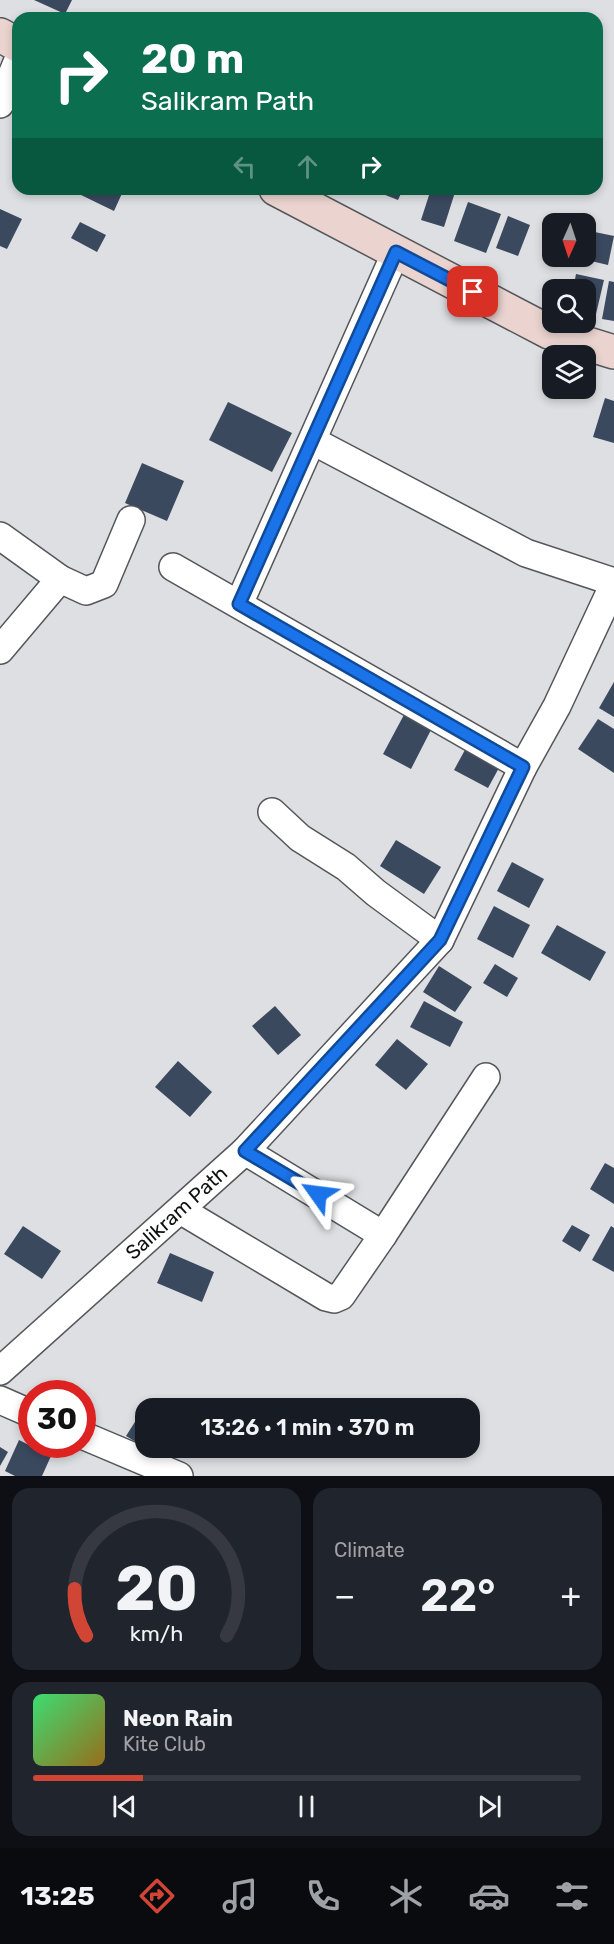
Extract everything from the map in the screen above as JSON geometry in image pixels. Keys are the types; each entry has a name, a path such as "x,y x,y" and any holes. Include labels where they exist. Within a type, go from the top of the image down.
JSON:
{"street":[{"path":"0,104 12,75"},
{"path":"287,195 549,332 614,352"},
{"path":"239,604 396,252"},
{"path":"313,441 526,553 614,583"},
{"path":"0,536 60,579 86,591 104,584 131,520"},
{"path":"173,567 523,767"},
{"path":"0,650 60,579"},
{"name":"Salikram Path","path":"0,1371 182,1211 245,1151 440,940 523,767 557,706 614,583"},
{"path":"272,812 300,838 346,867 376,893 440,940"},
{"path":"182,1211 326,1297 334,1299 341,1296 486,1077"},
{"path":"245,1151 383,1235"},
{"path":"0,1400 18,1408"},
{"path":"96,1441 179,1476"}],"building":[{"path":"34,0 72,0 66,12 61,12"},
{"path":"81,195 121,195 114,211"},
{"path":"385,195 400,195 398,200"},
{"path":"429,195 454,195 444,227 421,220"},
{"path":"468,202 501,214 486,253 454,241"},
{"path":"0,209 22,219 7,249 0,246"},
{"path":"508,216 530,225 518,256 496,248"},
{"path":"80,222 106,235 97,252 71,238"},
{"path":"596,232 614,236 608,265 596,262"},
{"path":"576,274 604,280 596,314 596,279 575,279"},
{"path":"609,281 614,282 614,321 602,319"},
{"path":"605,398 614,401 614,443 593,437"},
{"path":"228,402 292,433 272,472 209,440"},
{"path":"142,463 184,481 167,521 125,503"},
{"path":"614,682 614,717 599,708"},
{"path":"406,711 433,726 411,769 383,754"},
{"path":"598,719 614,729 614,773 578,749"},
{"path":"466,748 500,766 488,788 454,770"},
{"path":"396,840 441,867 424,894 380,866"},
{"path":"512,862 544,879 529,908 497,891"},
{"path":"494,906 530,925 513,958 477,939"},
{"path":"557,925 606,952 590,981 541,953"},
{"path":"495,964 518,978 507,997 483,983"},
{"path":"439,966 472,987 455,1012 423,992"},
{"path":"424,1001 463,1022 450,1047 410,1027"},
{"path":"275,1006 301,1035 278,1055 252,1026"},
{"path":"397,1039 428,1064 406,1090 375,1065"},
{"path":"178,1061 212,1092 190,1117 155,1087"},
{"path":"605,1163 614,1168 614,1204 590,1189"},
{"path":"572,1225 590,1235 580,1252 562,1241"},
{"path":"23,1226 61,1251 42,1279 4,1254"},
{"path":"611,1226 614,1228 614,1272 592,1260"},
{"path":"170,1253 214,1272 202,1302 157,1283"},
{"path":"135,1422 135,1441 126,1436"},
{"path":"18,1442 18,1458 50,1458 42,1476 15,1476 5,1471"},
{"path":"0,1447 8,1452 0,1466"}],"route":[{"path":"318,1194 245,1151 440,940 523,767 239,604 396,252 473,292"}]}
